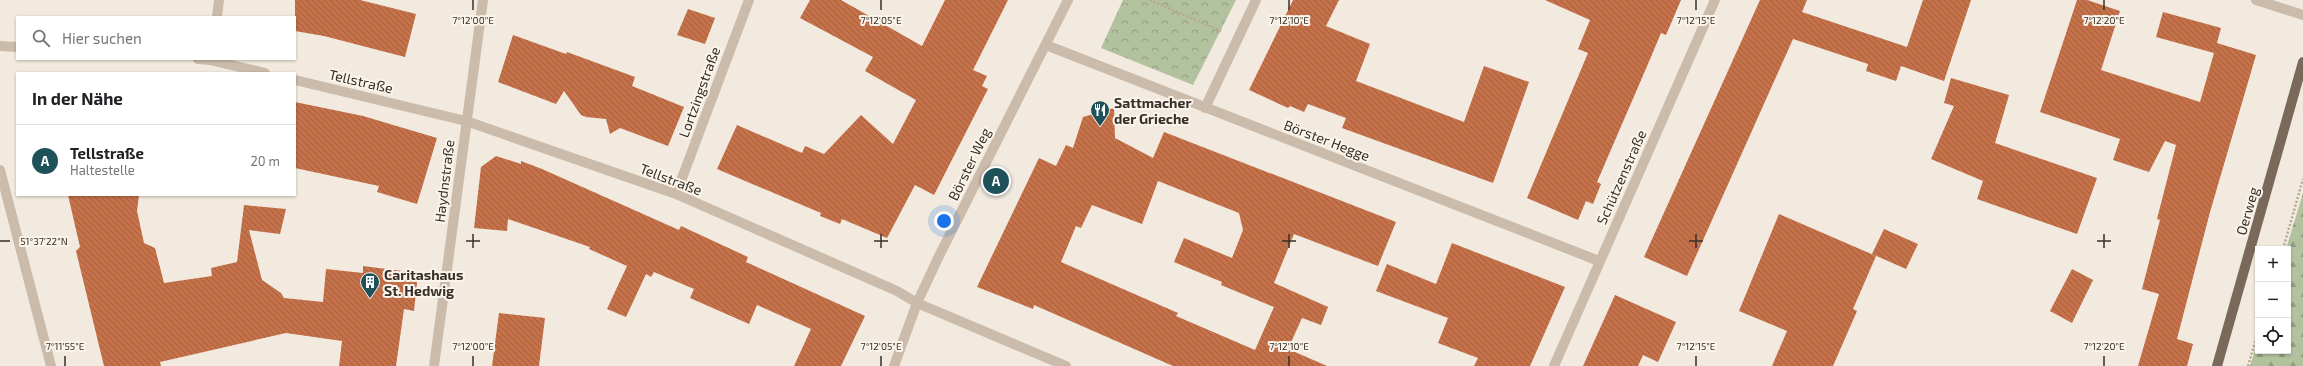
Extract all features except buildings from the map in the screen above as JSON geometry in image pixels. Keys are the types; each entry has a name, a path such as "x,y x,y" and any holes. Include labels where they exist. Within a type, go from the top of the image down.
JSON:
{"main road":[{"name":"Oerweg","path":"2217,366 2303,62"}],"street":[{"path":"217,16 219,0"},
{"name":"Haydnstraße","path":"434,366 483,0"},
{"name":"Lortzingstraße","path":"676,194 749,0"},
{"name":"Börster Weg","path":"894,366 917,303 1001,130 1068,0"},
{"path":"1205,108 1256,0"},
{"name":"Schützenstraße","path":"1554,366 1715,0"},
{"path":"2256,0 2303,15"},
{"name":"Börster Hegge","path":"1046,45 1599,261"},
{"path":"0,46 16,47"},
{"path":"214,60 261,72"},
{"name":"Tellstraße","path":"296,80 466,121 676,194 897,291 917,303 1066,366"},
{"path":"0,170 51,366"}],"path":[{"path":"1150,0 1238,39"},
{"path":"2284,246 2303,179"},
{"path":"2248,366 2255,342"}],"green space":[{"path":"1123,0 1236,0 1193,85 1101,48"},
{"path":"2303,193 2303,366 2250,366 2255,350 2255,354 2291,354 2291,246 2287,246"}],"place":[{"name":"Sattmacher der Grieche","path":"1100,127"},
{"name":"Tellstraße","path":"996,181"},
{"name":"Caritashaus St. Hedwig","path":"370,299"}]}
